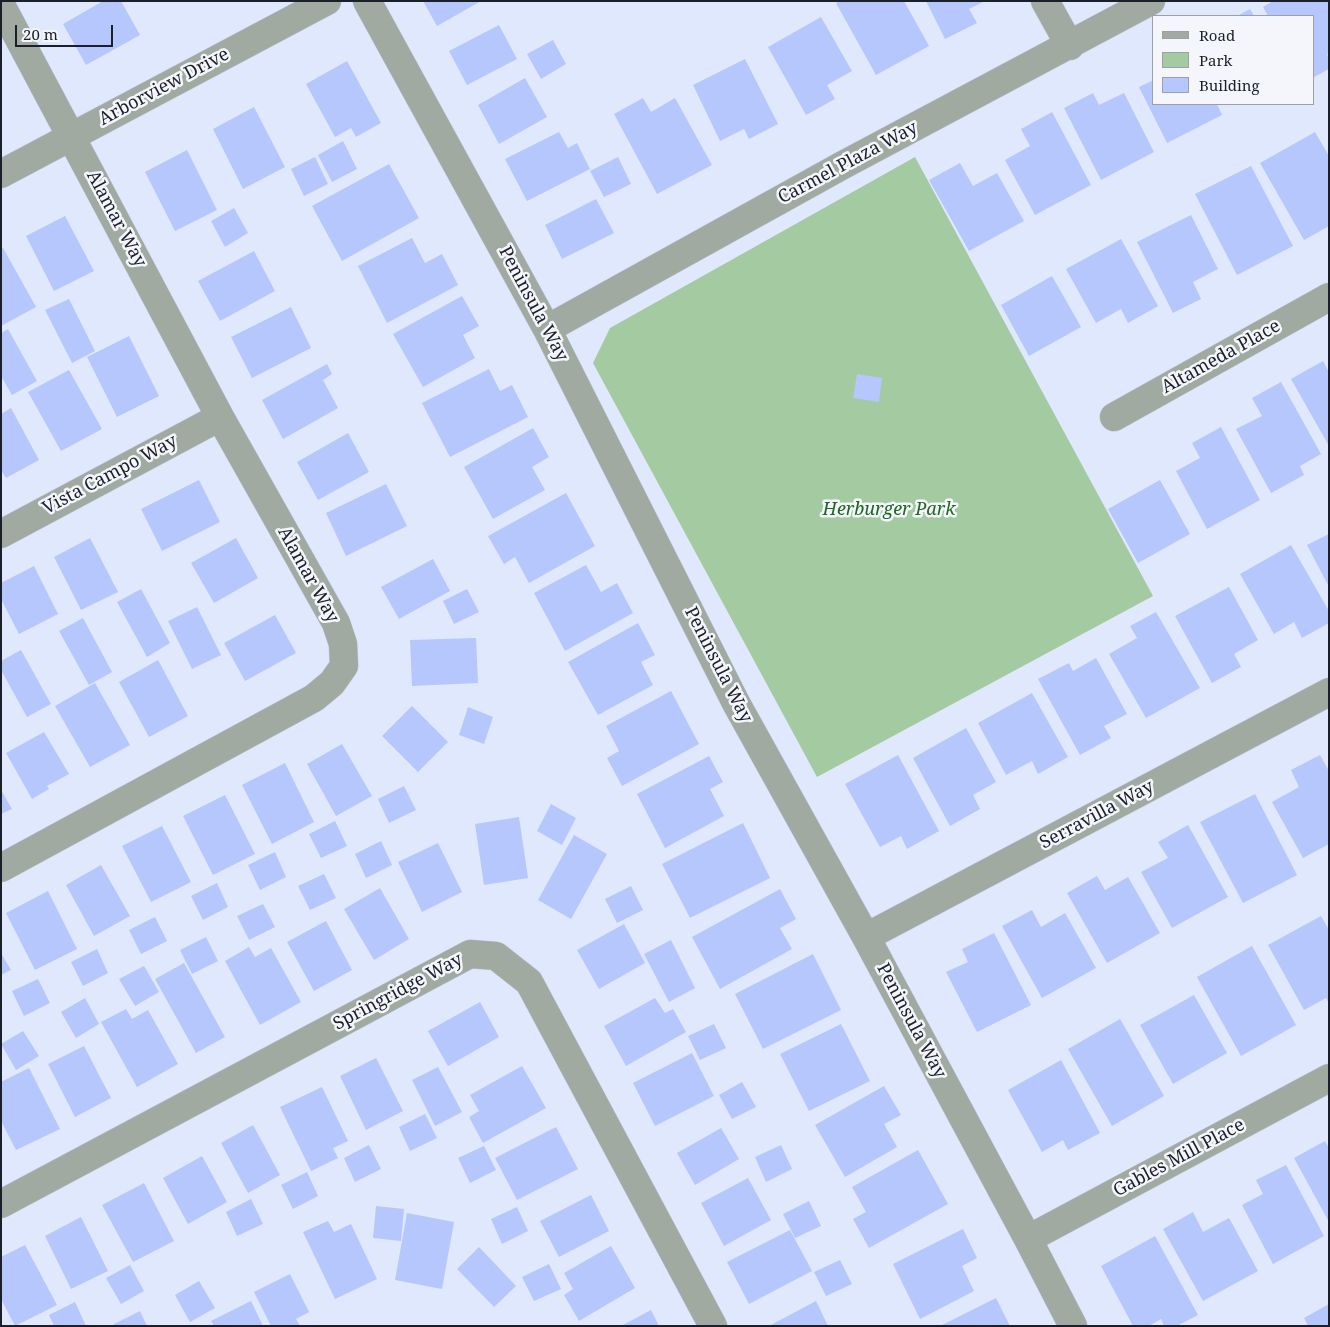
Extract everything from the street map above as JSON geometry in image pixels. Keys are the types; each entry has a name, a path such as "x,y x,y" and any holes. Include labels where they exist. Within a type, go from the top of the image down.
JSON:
{"street":[{"name":"Arborview Drive","path":"1,174 327,1"},
{"name":"Peninsula Way","path":"367,1 547,329 736,702 866,937 1073,1326"},
{"path":"1045,1 1070,46"},
{"name":"Carmel Plaza Way","path":"547,329 842,165 1152,1"},
{"name":"Alamar Way","path":"1,5 220,417 336,623 343,644 344,666 332,683 314,698 1,868"},
{"name":"Altameda Place","path":"1114,417 1329,297"},
{"name":"Vista Campo Way","path":"1,534 220,417"},
{"name":"Serravilla Way","path":"866,937 1329,692"},
{"name":"Springridge Way","path":"1,1204 470,954 496,956 529,982 712,1326"},
{"name":"Gables Mill Place","path":"1028,1239 1329,1078"}],"green space":[{"name":"Herburger Park","path":"915,157 1153,596 817,777 593,363 610,328"}],"building":[{"path":"103,1 121,1 140,35 86,65 63,24"},
{"path":"423,1 481,1 437,26"},
{"path":"840,1 904,1 929,46 876,75 836,3"},
{"path":"926,1 985,1 969,9 977,23 945,39"},
{"path":"1273,1 1329,1 1329,53 1327,54 1329,69 1315,76 1315,15 1267,15 1263,7"},
{"path":"1250,9 1253,15 1239,15"},
{"path":"821,17 852,71 827,85 835,99 806,115 768,47"},
{"path":"499,25 517,59 467,85 449,51"},
{"path":"553,40 566,64 541,79 527,54"},
{"path":"745,59 778,124 749,139 744,129 720,141 693,85"},
{"path":"347,61 381,123 356,137 351,128 335,137 306,84"},
{"path":"525,78 547,117 499,144 478,105"},
{"path":"1152,81 1152,105 1217,105 1222,115 1167,143 1139,87"},
{"path":"1093,93 1099,105 1124,93 1154,152 1101,180 1064,108"},
{"path":"643,98 651,112 675,98 712,165 657,194 614,114"},
{"path":"254,107 285,167 243,189 213,129"},
{"path":"1052,112 1091,185 1035,215 1005,160 1030,146 1021,129"},
{"path":"559,132 568,148 577,143 590,169 527,201 505,159"},
{"path":"1315,132 1329,156 1329,226 1304,240 1260,163"},
{"path":"343,141 357,169 332,182 318,155"},
{"path":"187,150 217,210 175,231 145,172"},
{"path":"315,157 328,184 304,196 291,169"},
{"path":"618,157 631,184 604,197 590,171"},
{"path":"960,163 973,186 997,173 1024,221 969,251 929,180"},
{"path":"389,164 419,218 342,261 312,206"},
{"path":"1251,166 1293,246 1237,275 1195,194"},
{"path":"596,199 614,233 562,259 545,225"},
{"path":"234,208 248,233 225,247 211,221"},
{"path":"1191,215 1218,269 1193,282 1201,299 1173,313 1137,242"},
{"path":"65,216 94,271 54,291 26,236"},
{"path":"412,238 425,263 442,254 458,285 387,323 358,266"},
{"path":"1121,239 1158,306 1128,323 1121,309 1096,323 1066,269"},
{"path":"3,248 36,307 1,326 1,249"},
{"path":"254,251 275,291 220,321 198,281"},
{"path":"1052,276 1081,327 1029,356 1001,305"},
{"path":"462,296 479,326 463,335 475,358 423,387 393,334"},
{"path":"69,299 95,351 72,363 45,310"},
{"path":"291,307 311,348 252,378 231,337"},
{"path":"8,329 37,381 12,395 1,376 1,333"},
{"path":"129,336 159,396 117,417 87,357"},
{"path":"1323,361 1329,372 1329,446 1291,379"},
{"path":"327,364 332,374 323,380 338,408 283,439 262,400"},
{"path":"489,369 500,391 512,385 528,417 450,457 422,403"},
{"path":"69,370 102,429 61,451 28,392"},
{"path":"857,374 882,378 879,402 853,398"},
{"path":"1281,382 1321,454 1300,466 1304,475 1271,493 1236,429 1262,416 1252,398"},
{"path":"11,408 39,460 6,478 1,470 1,414"},
{"path":"1221,427 1260,500 1207,529 1176,471 1200,458 1192,443"},
{"path":"533,428 549,457 532,467 545,490 493,519 464,467"},
{"path":"348,433 369,472 318,500 297,462"},
{"path":"199,480 220,522 162,551 141,509"},
{"path":"1160,480 1190,534 1138,563 1108,509"},
{"path":"386,484 407,526 346,556 326,513"},
{"path":"566,493 595,546 529,583 515,557 504,564 488,536"},
{"path":"1329,534 1329,587 1307,545"},
{"path":"90,538 118,592 81,610 54,557"},
{"path":"236,538 258,578 214,603 191,563"},
{"path":"1291,545 1329,611 1329,623 1302,638 1294,622 1274,634 1240,574"},
{"path":"433,559 450,591 399,619 381,587"},
{"path":"586,565 601,592 617,583 633,613 565,651 534,593"},
{"path":"34,566 58,614 19,634 1,599 1,583"},
{"path":"1229,587 1258,640 1234,654 1241,667 1212,683 1175,616"},
{"path":"141,589 170,643 147,657 117,602"},
{"path":"467,589 479,612 454,624 443,601"},
{"path":"197,607 221,655 192,669 168,621"},
{"path":"1156,612 1200,688 1146,718 1109,654 1137,638 1130,626"},
{"path":"275,615 296,653 245,681 224,643"},
{"path":"83,618 112,672 89,685 59,631"},
{"path":"638,623 655,655 641,662 653,685 598,715 568,662"},
{"path":"476,638 478,683 412,686 410,640"},
{"path":"21,650 51,704 27,717 1,670 1,661"},
{"path":"1096,658 1127,714 1104,726 1111,738 1080,755 1038,679 1069,663 1073,671"},
{"path":"158,660 188,716 149,737 119,682"},
{"path":"95,683 130,745 90,767 55,706"},
{"path":"671,691 699,744 622,786 607,758 619,751 606,726"},
{"path":"1032,693 1068,757 1038,774 1032,761 1006,775 978,723"},
{"path":"412,706 448,742 418,772 382,736"},
{"path":"468,707 493,717 484,744 459,735"},
{"path":"966,728 996,782 973,795 980,809 950,826 913,758"},
{"path":"44,732 69,774 47,786 49,789 32,799 6,753"},
{"path":"342,744 372,796 336,816 307,764"},
{"path":"898,755 939,831 907,849 901,836 880,847 845,784"},
{"path":"1320,755 1329,771 1329,844 1303,858 1272,802 1299,787 1291,770"},
{"path":"709,756 723,782 710,789 724,816 665,848 637,794"},
{"path":"285,763 314,822 272,844 242,785"},
{"path":"404,786 416,810 389,823 378,799"},
{"path":"1,790 12,809 1,814"},
{"path":"1255,794 1297,875 1243,903 1200,822"},
{"path":"225,795 255,854 213,875 183,816"},
{"path":"551,804 576,818 562,845 537,831"},
{"path":"519,817 528,878 484,885 475,824"},
{"path":"335,821 347,846 321,858 309,834"},
{"path":"743,823 770,878 690,918 662,864"},
{"path":"1188,825 1228,897 1172,928 1141,872 1168,858 1158,842"},
{"path":"162,826 191,882 151,902 122,846"},
{"path":"574,835 607,854 571,919 538,900"},
{"path":"381,841 392,865 366,878 355,854"},
{"path":"438,843 462,892 422,912 398,862"},
{"path":"275,852 286,877 260,890 248,865"},
{"path":"101,865 130,916 94,936 66,885"},
{"path":"324,874 336,898 310,910 298,886"},
{"path":"1097,876 1105,890 1128,877 1160,933 1107,963 1067,893"},
{"path":"217,883 228,907 203,920 191,896"},
{"path":"631,886 643,910 617,923 605,899"},
{"path":"380,888 409,939 374,960 344,909"},
{"path":"780,889 796,919 780,928 792,949 720,989 692,937"},
{"path":"48,891 77,949 35,970 6,913"},
{"path":"263,904 275,927 249,940 237,916"},
{"path":"1032,910 1041,927 1065,913 1096,968 1042,998 1002,926"},
{"path":"1321,916 1329,930 1329,1003 1326,998 1304,1010 1268,945"},
{"path":"155,917 167,941 141,954 129,930"},
{"path":"326,921 352,970 314,991 287,942"},
{"path":"624,924 645,963 599,989 577,950"},
{"path":"994,933 1031,1005 977,1032 946,972 968,962 962,949"},
{"path":"206,937 218,961 192,974 180,950"},
{"path":"671,940 695,988 669,1002 644,954"},
{"path":"1252,946 1296,1025 1241,1056 1197,977"},
{"path":"249,947 255,957 271,948 301,1002 260,1025 225,961"},
{"path":"97,949 108,973 83,986 71,962"},
{"path":"1,953 11,970 1,975"},
{"path":"813,954 841,1010 763,1049 735,994"},
{"path":"184,963 225,1037 196,1053 155,979"},
{"path":"144,966 159,992 135,1006 119,979"},
{"path":"38,979 50,1003 24,1016 12,991"},
{"path":"1194,995 1227,1053 1173,1084 1140,1025"},
{"path":"85,998 99,1024 76,1038 61,1012"},
{"path":"655,998 665,1013 673,1009 686,1032 626,1066 604,1026"},
{"path":"480,1002 499,1037 448,1066 428,1031"},
{"path":"126,1009 132,1019 148,1010 178,1064 137,1087 101,1022"},
{"path":"1120,1019 1164,1096 1112,1126 1068,1049"},
{"path":"714,1024 726,1048 700,1060 688,1036"},
{"path":"841,1024 870,1081 809,1111 780,1054"},
{"path":"23,1031 39,1056 16,1070 1,1044"},
{"path":"84,1046 111,1098 75,1117 48,1064"},
{"path":"692,1053 714,1096 655,1126 633,1083"},
{"path":"376,1058 403,1111 366,1130 340,1076"},
{"path":"1061,1060 1100,1133 1068,1150 1063,1140 1042,1152 1008,1090"},
{"path":"522,1066 546,1108 483,1143 469,1117 479,1111 470,1095"},
{"path":"438,1067 462,1112 435,1126 412,1080"},
{"path":"29,1068 60,1129 16,1150 1,1121 1,1082"},
{"path":"742,1082 756,1107 732,1119 719,1095"},
{"path":"884,1086 901,1115 884,1124 897,1147 845,1177 815,1125"},
{"path":"322,1087 348,1141 333,1148 338,1158 311,1171 280,1107"},
{"path":"425,1114 437,1138 410,1151 399,1127"},
{"path":"253,1125 280,1175 248,1193 221,1143"},
{"path":"556,1127 578,1169 517,1200 495,1158"},
{"path":"721,1128 739,1159 695,1185 677,1153"},
{"path":"1325,1141 1329,1148 1329,1222 1294,1158"},
{"path":"369,1145 381,1169 355,1182 344,1158"},
{"path":"781,1145 792,1169 766,1182 755,1157"},
{"path":"484,1146 496,1170 470,1183 458,1158"},
{"path":"918,1150 948,1204 869,1248 853,1219 866,1212 852,1187"},
{"path":"202,1156 227,1202 188,1224 163,1178"},
{"path":"1286,1165 1324,1236 1273,1264 1242,1205 1263,1194 1256,1180"},
{"path":"307,1172 318,1196 293,1209 281,1185"},
{"path":"748,1178 771,1220 724,1246 701,1203"},
{"path":"144,1183 174,1241 133,1262 102,1205"},
{"path":"591,1195 609,1231 559,1257 540,1221"},
{"path":"251,1199 263,1224 237,1236 226,1212"},
{"path":"809,1201 821,1226 795,1238 783,1214"},
{"path":"376,1206 404,1209 401,1241 373,1238"},
{"path":"517,1207 528,1231 502,1244 491,1219"},
{"path":"1193,1212 1203,1232 1229,1218 1258,1271 1203,1301 1163,1229"},
{"path":"407,1213 454,1222 442,1289 395,1280"},
{"path":"81,1217 108,1271 71,1289 45,1236"},
{"path":"328,1221 334,1232 351,1224 377,1279 335,1299 303,1232"},
{"path":"963,1229 977,1258 962,1266 974,1291 920,1319 893,1264"},
{"path":"790,1230 812,1271 749,1304 727,1262"},
{"path":"1155,1236 1198,1315 1177,1326 1164,1326 1161,1319 1149,1326 1133,1326 1101,1266"},
{"path":"25,1245 57,1305 15,1326 1,1299 1,1257"},
{"path":"611,1246 635,1288 579,1321 564,1295 573,1289 564,1273"},
{"path":"479,1247 516,1286 494,1307 457,1269"},
{"path":"840,1260 852,1284 826,1296 814,1272"},
{"path":"549,1264 561,1289 534,1301 522,1277"},
{"path":"130,1265 144,1291 121,1304 106,1278"},
{"path":"290,1274 309,1312 296,1319 300,1326 271,1326 254,1292"},
{"path":"199,1281 215,1308 190,1322 175,1295"},
{"path":"996,1298 1010,1326 940,1326"},
{"path":"251,1301 263,1326 214,1326 211,1321"},
{"path":"816,1301 828,1326 769,1326"},
{"path":"75,1302 86,1326 54,1326 49,1315"},
{"path":"1329,1304 1329,1326 1308,1326 1304,1318"},
{"path":"651,1310 659,1326 621,1326"},
{"path":"140,1311 147,1326 114,1326 114,1324"}]}
